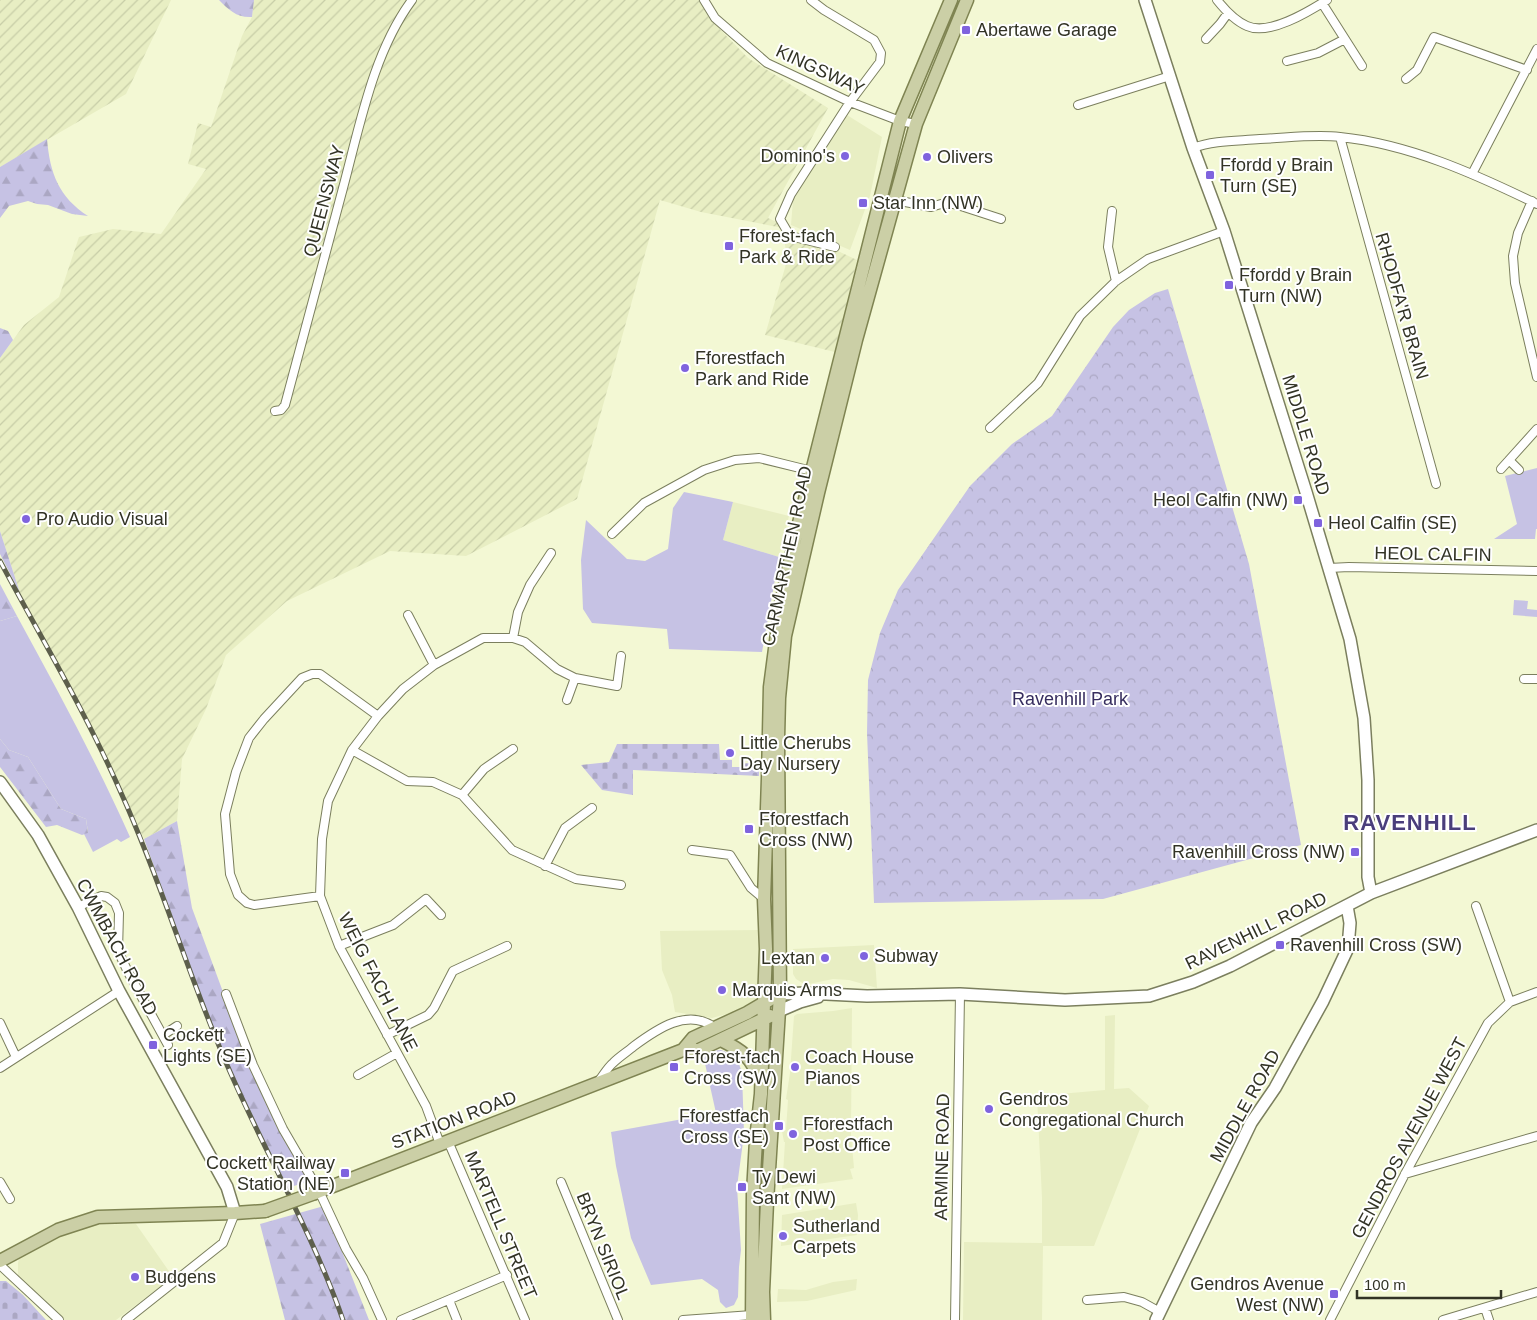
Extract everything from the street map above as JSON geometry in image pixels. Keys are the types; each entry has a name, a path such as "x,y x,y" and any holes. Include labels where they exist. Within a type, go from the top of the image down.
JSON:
{"main road":[{"name":"CARMARTHEN ROAD","path":"756,1318 753,1193 764,1020 766,949 764,899 768,712 781,603 795,539 900,121 951,0"},
{"name":"CARMARTHEN ROAD","path":"756,1318 763,1292 780,994 778,738 779,698 785,636 856,340 916,124 967,0"},
{"name":"STATION ROAD","path":"683,1050 693,1038 747,1013 780,994"},
{"name":"STATION ROAD","path":"0,1260 58,1230 98,1217 265,1211 683,1050 699,1050 764,1020 779,1011"},
{"path":"721,1040 748,1056 756,1067 761,1084"}],"street":[{"name":"QUEENSWAY","path":"275,411 281,410 285,405 370,90 390,36 412,0"},
{"name":"KINGSWAY","path":"704,0 715,18 767,63 850,102 900,121 916,124"},
{"path":"811,0 874,40 881,53 880,62 850,102 791,194 780,219 790,236 835,247"},
{"name":"MIDDLE ROAD","path":"1144,0 1193,148 1224,231 1350,639 1364,718 1368,780 1368,877 1372,893"},
{"path":"1217,0 1228,12 1247,27 1263,28 1290,21 1324,1 1362,66"},
{"path":"1206,39 1228,12"},
{"path":"1406,79 1417,70 1434,37 1527,70"},
{"path":"1287,61 1318,53 1345,39"},
{"path":"1472,174 1537,49"},
{"path":"1078,105 1170,76"},
{"path":"1193,148 1207,143 1298,137 1340,137 1377,143 1428,157 1472,174 1534,202 1518,233 1514,256 1515,283 1537,377"},
{"name":"RHODFA'R BRAIN","path":"1340,137 1436,484"},
{"path":"895,200 931,207 941,204 953,204 1001,219"},
{"path":"1112,212 1108,247 1116,281"},
{"path":"990,428 1038,383 1080,316 1116,281 1148,259 1224,231"},
{"path":"1501,469 1537,429"},
{"path":"612,534 644,504 704,470 735,460 759,458 812,471"},
{"path":"1509,460 1519,470"},
{"path":"513,638 518,612 530,585 551,552"},
{"name":"HEOL CALFIN","path":"1329,568 1537,572"},
{"path":"408,615 434,665"},
{"name":"WEIG FACH LANE","path":"444,1143 426,1106 339,946 320,896 322,839 328,801 352,750 378,716 403,689 434,665 483,638 513,638 525,642 558,669 575,678 617,686 622,656"},
{"path":"320,896 254,905 238,895 230,874 225,814 236,772 249,738 302,678 312,674 320,674 378,716"},
{"path":"567,700 575,678"},
{"path":"1524,679 1537,679"},
{"path":"462,795 484,769 514,749"},
{"path":"352,750 407,781 433,782 462,795 512,850 576,879 621,885"},
{"name":"CWMBACH ROAD","path":"0,782 38,835 78,907 119,991 227,1187 235,1213"},
{"path":"545,866 564,828 592,808"},
{"name":"RAVENHILL ROAD","path":"780,994 806,993 867,996 960,994 1065,1000 1149,996 1193,982 1230,966 1372,893 1537,830"},
{"path":"692,850 730,855 751,888 764,899"},
{"path":"78,907 101,896 108,897 115,904 119,913 118,951 168,1045"},
{"path":"339,946 393,925 426,899 441,915"},
{"name":"MIDDLE ROAD","path":"1158,1316 1251,1123 1275,1088 1328,992 1348,948 1350,923 1347,906"},
{"path":"1476,906 1510,1002"},
{"path":"387,1035 428,1015 434,1008 453,971 507,946"},
{"path":"0,1068 119,991"},
{"name":"GENDROS AVENUE WEST","path":"1330,1320 1488,1023 1510,1002 1537,992"},
{"path":"226,994 253,1065 278,1120 363,1278 381,1319"},
{"name":"RAVENHILL ROAD","path":"779,1011 827,994"},
{"name":"ARMINE ROAD","path":"955,1320 960,994"},
{"path":"598,1083 611,1064 665,1025 696,1019 714,1027"},
{"path":"0,1022 16,1056"},
{"path":"163,1035 178,1026"},
{"path":"358,1075 397,1053"},
{"path":"1406,1174 1537,1136"},
{"name":"MARTELL STREET","path":"444,1143 507,1275 525,1320"},
{"path":"0,1182 10,1199"},
{"name":"BRYN SIRIOL","path":"561,1182 618,1320"},
{"path":"127,1320 222,1243 235,1213"},
{"path":"0,1265 60,1320"},
{"path":"401,1320 507,1275"},
{"path":"1443,1320 1537,1292"},
{"path":"1087,1300 1124,1298 1142,1302 1158,1316"},
{"path":"449,1300 457,1320"},
{"path":"1485,1308 1489,1320"},
{"path":"683,1320 756,1318"}],"shaded area":[{"path":"0,0 171,0 126,94 0,167"},
{"path":"254,0 699,0 709,18 748,58 828,108 768,218 857,260 835,352 765,335 787,261 783,228 701,212 660,200 577,499 466,556 390,551 287,601 226,655 206,709 182,759 177,821 144,839 82,707 20,593 0,531 0,358 24,325 59,297 79,237 113,229 161,234 206,169 188,164 198,123 211,127 242,36 252,17"},
{"path":"847,115 882,137 870,196 850,250 791,225 793,200"},
{"path":"733,502 789,516 779,557 723,540"},
{"path":"760,930 756,999 734,1012 712,1018 675,1012 672,995 662,970 660,931"},
{"path":"874,945 877,988 849,980 833,979 804,984 796,979 793,974 793,949"},
{"path":"852,1008 851,1135 854,1168 850,1169 853,1179 782,1189 785,1142 782,1131 786,1130 788,1100 786,1099 794,1016 797,1014"},
{"path":"1115,1015 1114,1089 1129,1088 1149,1106 1094,1246 1043,1246 1042,1320 963,1320 964,1242 1042,1243 1042,1198 1037,1096 1105,1090 1105,1016"},
{"path":"856,1203 858,1215 857,1235 781,1246 782,1215"},
{"path":"136,1224 173,1277 116,1320 64,1320 18,1275 20,1254 64,1231 92,1225"},
{"path":"857,1279 856,1290 807,1301 777,1302 778,1289 806,1290 833,1282"}],"green space":[{"path":"219,0 254,0 252,17 238,15"},
{"path":"47,139 48,152 54,174 63,193 78,209 88,216 72,214 48,205 28,201 9,206 0,218 0,167"},
{"name":"Ravenhill Park","path":"1168,289 1249,564 1301,845 1103,899 874,903 867,733 868,680 880,633 898,590 970,486 1012,444 1052,416 1113,327 1129,310 1155,293"},
{"path":"0,328 8,331 13,340 0,358"},
{"path":"1537,468 1537,529 1535,539 1494,539 1517,524 1505,476"},
{"path":"684,492 733,502 723,540 779,557 762,652 669,649 667,629 592,623 583,609 581,560 586,520 627,559 645,561 668,549 673,508"},
{"path":"0,531 20,593 0,554"},
{"path":"0,584 17,616 0,621"},
{"path":"1514,600 1528,601 1527,609 1537,610 1537,617 1513,615"},
{"path":"17,616 76,725 130,837 121,842 117,839 93,852 84,834 88,832 86,819 61,809 28,757 9,750 0,739 0,621"},
{"path":"0,739 9,750 28,757 61,809 86,819 88,833 82,835 57,825 46,827 0,767"},
{"path":"617,744 719,744 720,760 732,760 732,767 759,762 759,776 633,770 633,795 602,790 581,765 609,762"},
{"path":"177,821 192,908 250,1065 310,1181 284,1189 253,1125 196,982 144,839"},
{"path":"721,1050 737,1059 742,1072 744,1134 737,1187 741,1250 738,1297 734,1305 726,1308 720,1302 718,1290 702,1279 651,1285 631,1238 611,1132 716,1113 704,1059 706,1054 711,1051"},
{"path":"324,1206 369,1320 285,1320 260,1224"},
{"path":"0,1281 6,1281 23,1295 46,1320 0,1320"}],"railway":[{"path":"0,561 79,706 108,765 149,859 222,1053 316,1252 343,1320"}],"place":[{"name":"Abertawe Garage","path":"966,30"},
{"name":"Domino's","path":"845,156"},
{"name":"Olivers","path":"927,157"},
{"name":"Ffordd y Brain Turn (SE)","path":"1210,175"},
{"name":"Star Inn (NW)","path":"863,203"},
{"name":"Fforest-fach Park & Ride","path":"729,246"},
{"name":"Ffordd y Brain Turn (NW)","path":"1229,285"},
{"name":"Fforestfach Park and Ride","path":"685,368"},
{"name":"Heol Calfin (NW)","path":"1298,500"},
{"name":"Pro Audio Visual","path":"26,519"},
{"name":"Heol Calfin (SE)","path":"1318,523"},
{"name":"Little Cherubs Day Nursery","path":"730,753"},
{"name":"Fforestfach Cross (NW)","path":"749,829"},
{"name":"Ravenhill Cross (NW)","path":"1355,852"},
{"name":"Ravenhill Cross (SW)","path":"1280,945"},
{"name":"Subway","path":"864,956"},
{"name":"Lextan","path":"825,958"},
{"name":"Marquis Arms","path":"722,990"},
{"name":"Cockett Lights (SE)","path":"153,1045"},
{"name":"Fforest-fach Cross (SW)","path":"674,1067"},
{"name":"Coach House Pianos","path":"795,1067"},
{"name":"Gendros Congregational Church","path":"989,1109"},
{"name":"Fforestfach Cross (SE)","path":"779,1126"},
{"name":"Fforestfach Post Office","path":"793,1134"},
{"name":"Cockett Railway Station (NE)","path":"345,1173"},
{"name":"Ty Dewi Sant (NW)","path":"742,1187"},
{"name":"Sutherland Carpets","path":"783,1236"},
{"name":"Budgens","path":"135,1277"},
{"name":"Gendros Avenue West (NW)","path":"1334,1294"}],"district":[{"name":"RAVENHILL","path":"1410,822"}]}
